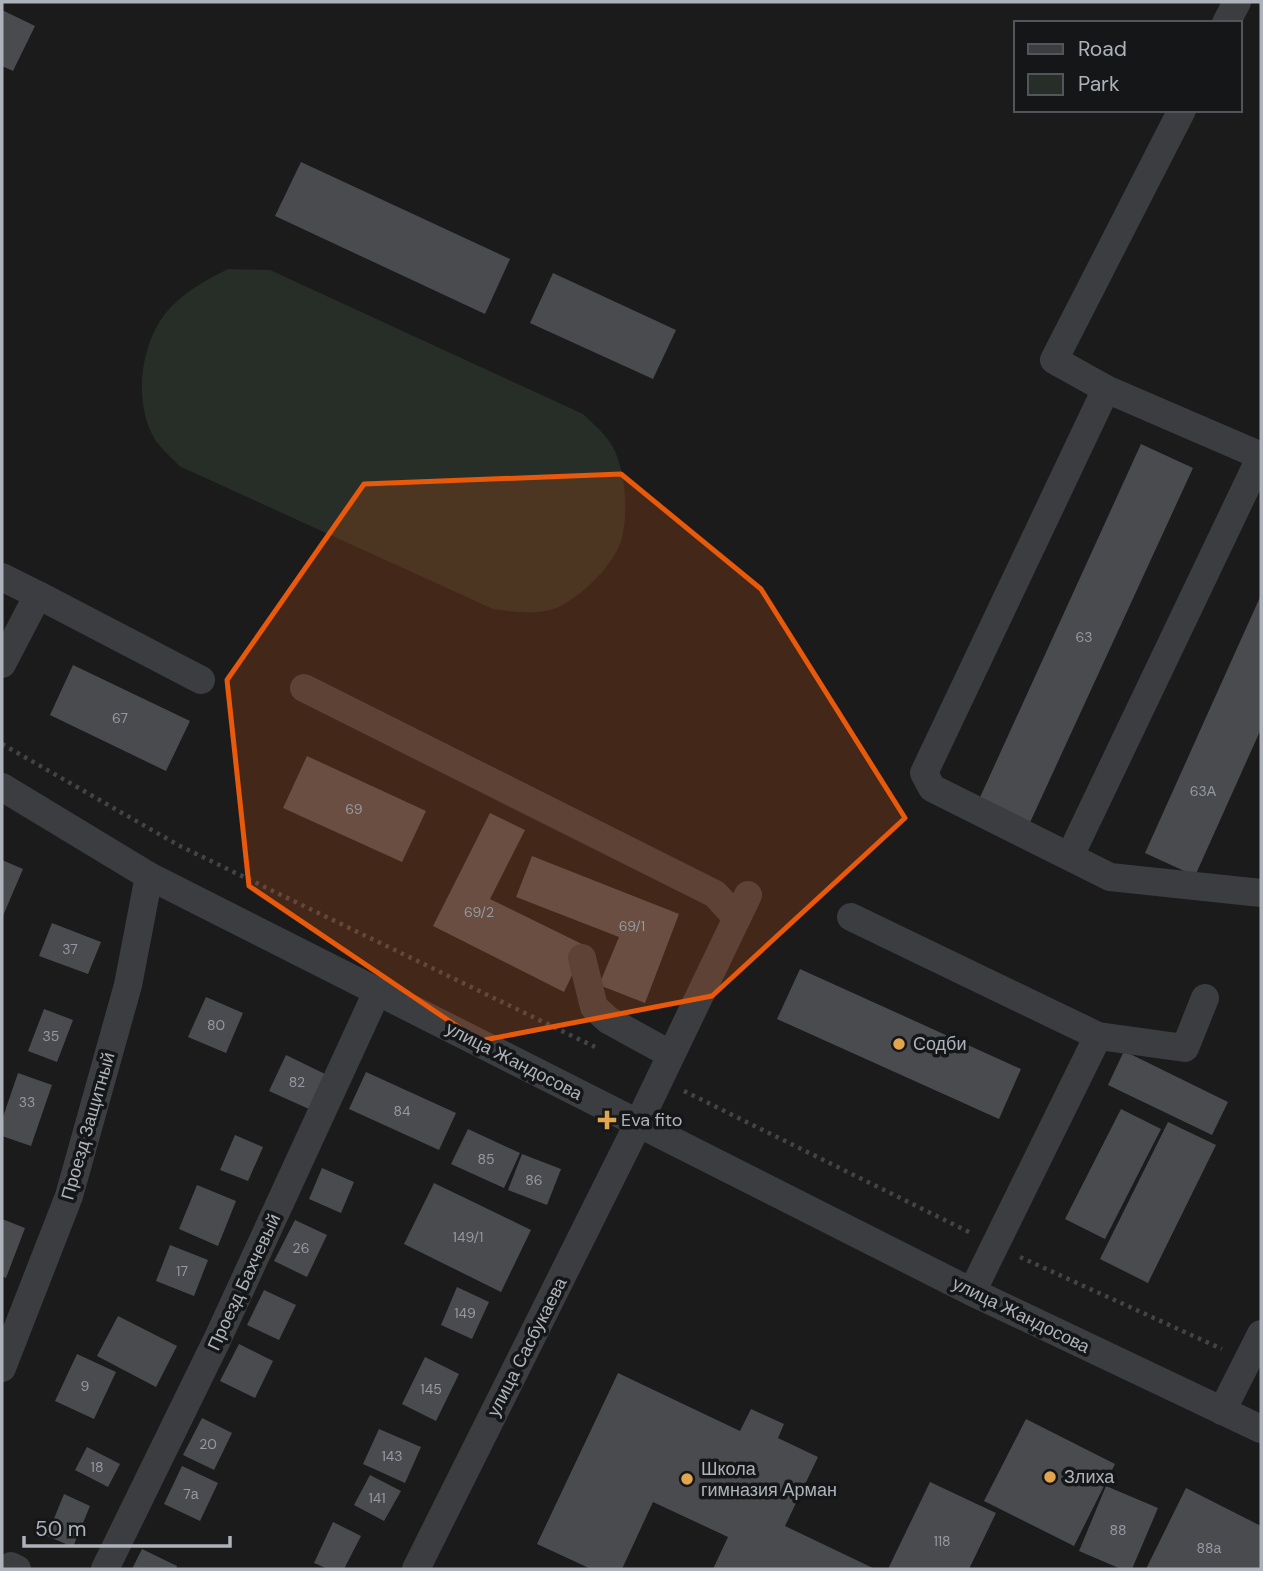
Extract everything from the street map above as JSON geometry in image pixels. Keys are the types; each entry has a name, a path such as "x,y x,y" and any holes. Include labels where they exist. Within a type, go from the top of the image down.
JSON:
{"street":[{"path":"1227,21 1237,2"},
{"path":"1070,856 1261,456 1106,389 1054,360 1181,112"},
{"path":"1106,389 924,773 932,788 1110,877 1261,894"},
{"path":"2,577 201,680"},
{"path":"2,664 38,594"},
{"name":"улица Сасбукаева","path":"304,688 742,907 638,1124 416,1569"},
{"name":"улица Жандосова","path":"2,787 149,876 972,1293 1261,1429"},
{"name":"Проезд Защитный","path":"2,1368 69,1196 128,985 149,876"},
{"path":"851,917 1098,1036 1185,1048 1205,998"},
{"path":"582,958 594,1007 608,1020 670,1054"},
{"name":"Проезд Бахчевый","path":"105,1569 217,1340 377,992"},
{"path":"972,1293 1098,1036"},
{"path":"1222,1411 1261,1334"}],"highlighted area":[{"path":"621,474 761,589 905,818 712,996 479,1041 249,886 227,680 364,484"}],"green space":[{"path":"228,269 270,270 583,414 609,441 620,465 623,480 624,529 615,554 605,568 580,593 558,607 540,612 493,609 179,466 156,442 147,422 142,387 147,350 163,317 174,304 200,284"}],"building":[{"path":"2,10 35,26 13,71 2,66"},
{"path":"301,162 510,259 485,314 275,216"},
{"path":"553,273 676,330 653,379 530,323"},
{"path":"1141,444 1193,468 1027,829 976,806"},
{"path":"1261,595 1261,729 1195,876 1145,853"},
{"path":"73,665 190,721 166,771 50,715"},
{"path":"307,756 426,811 402,862 283,808"},
{"path":"490,813 525,830 490,899 586,946 564,992 433,926"},
{"path":"532,856 679,914 645,1003 599,985 619,937 516,897"},
{"path":"2,860 23,869 2,918"},
{"path":"52,923 101,942 88,974 39,956"},
{"name":"Содби","path":"800,969 1021,1069 999,1119 777,1019"},
{"path":"206,997 243,1013 226,1053 188,1037"},
{"path":"44,1009 73,1020 57,1062 28,1051"},
{"path":"1124,1051 1228,1102 1212,1135 1108,1085"},
{"path":"286,1055 325,1074 309,1109 269,1091"},
{"path":"366,1072 456,1113 439,1150 349,1109"},
{"path":"18,1073 52,1085 31,1146 2,1136 2,1120"},
{"path":"1121,1109 1161,1129 1105,1239 1065,1219"},
{"path":"1168,1122 1216,1145 1148,1283 1100,1259"},
{"path":"468,1129 520,1153 504,1188 451,1164"},
{"path":"235,1135 263,1147 248,1181 220,1170"},
{"path":"522,1154 561,1169 547,1205 508,1190"},
{"path":"322,1168 354,1182 341,1213 309,1199"},
{"path":"434,1183 531,1230 501,1292 404,1244"},
{"path":"197,1185 236,1201 218,1246 179,1229"},
{"path":"2,1219 25,1228 6,1278 2,1276"},
{"path":"295,1220 327,1235 307,1277 274,1261"},
{"path":"170,1245 208,1260 194,1296 156,1281"},
{"path":"457,1287 489,1302 472,1339 441,1325"},
{"path":"264,1290 296,1305 279,1340 247,1325"},
{"path":"118,1316 177,1346 156,1387 97,1356"},
{"path":"239,1344 273,1361 255,1398 220,1381"},
{"path":"77,1354 116,1372 94,1419 55,1401"},
{"path":"425,1357 459,1374 436,1421 402,1404"},
{"name":"Школа гимназия Арман","path":"618,1373 740,1431 751,1409 784,1424 778,1438 818,1457 785,1526 875,1569 713,1569 728,1537 653,1502 622,1569 591,1569 537,1544"},
{"path":"202,1418 232,1433 214,1470 183,1455"},
{"path":"1026,1419 1115,1464 1074,1546 984,1501"},
{"path":"379,1429 421,1447 405,1483 363,1464"},
{"path":"87,1447 120,1464 108,1487 75,1470"},
{"path":"182,1466 218,1483 200,1521 164,1504"},
{"path":"370,1475 401,1491 384,1521 354,1505"},
{"path":"930,1482 996,1513 969,1569 888,1569"},
{"path":"1106,1486 1158,1508 1132,1569 1121,1569 1079,1551"},
{"path":"1186,1488 1261,1526 1261,1569 1146,1569"},
{"path":"64,1494 90,1506 73,1547 47,1536"},
{"path":"333,1522 361,1536 344,1569 328,1569 314,1563"},
{"path":"142,1549 177,1566 176,1569 132,1569"}],"place":[{"name":"Содби","path":"899,1044"},
{"name":"Eva fito","path":"607,1120"},
{"name":"Злиха","path":"1050,1477"},
{"name":"Школа гимназия Арман","path":"687,1479"}]}
